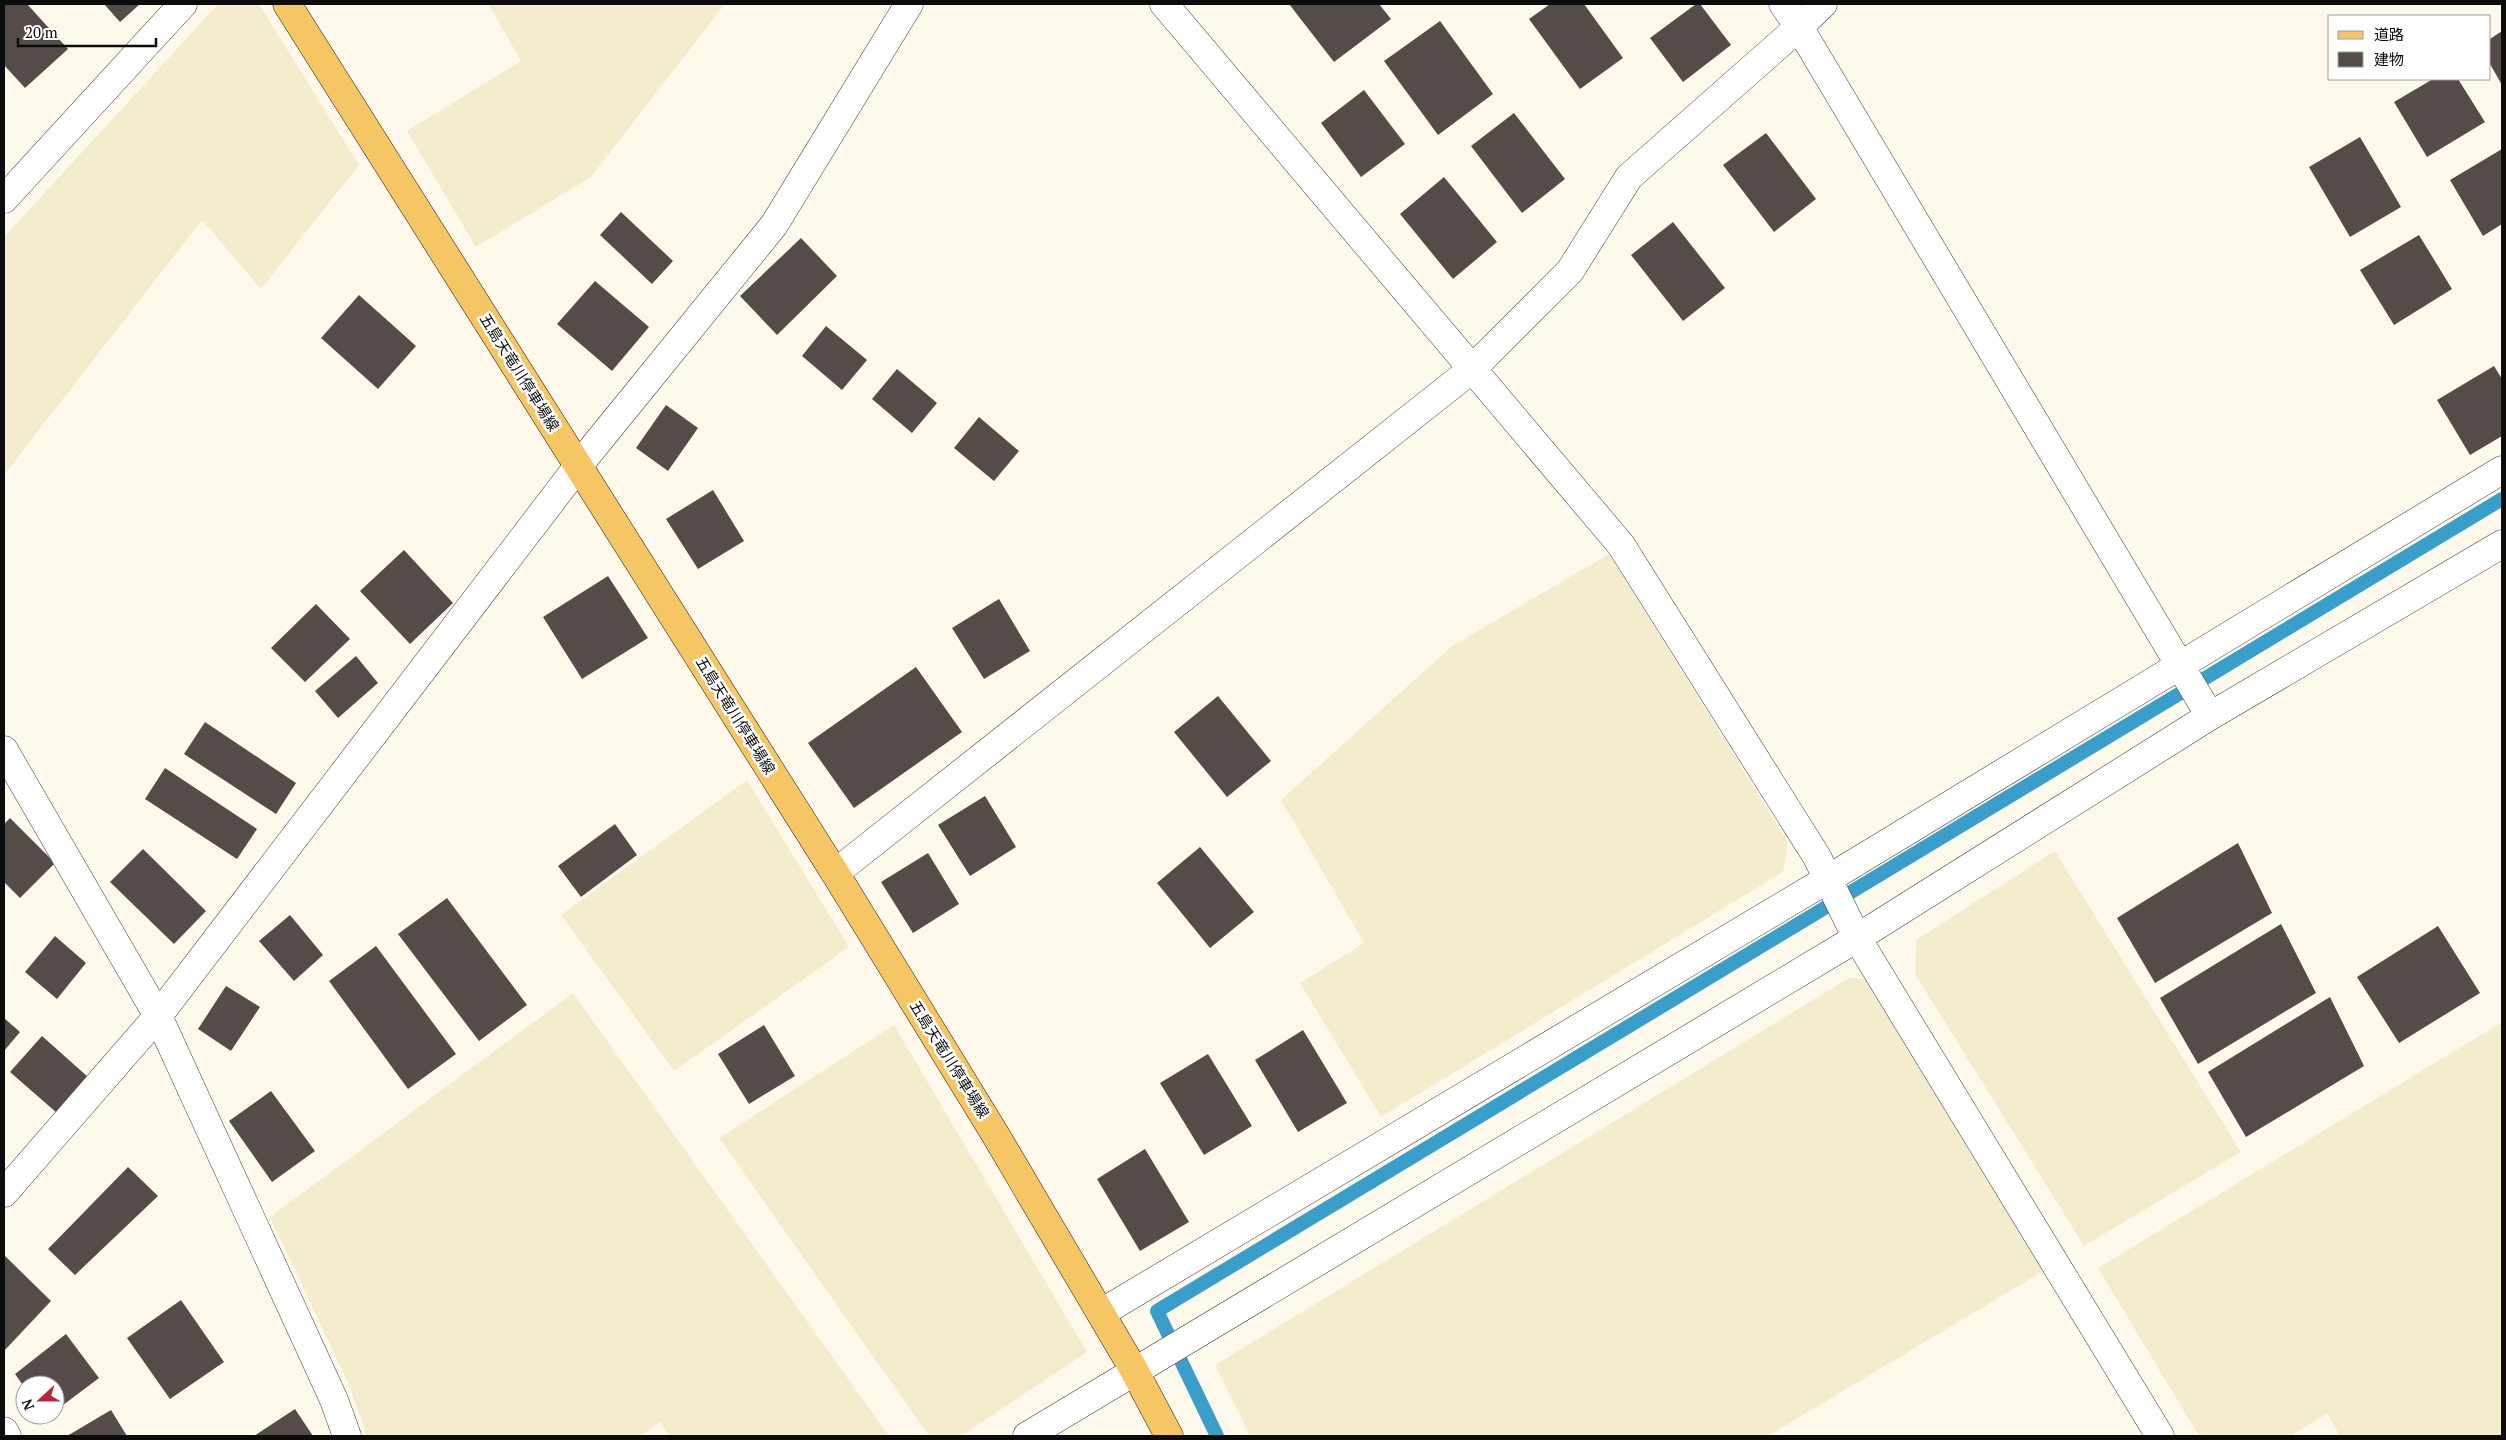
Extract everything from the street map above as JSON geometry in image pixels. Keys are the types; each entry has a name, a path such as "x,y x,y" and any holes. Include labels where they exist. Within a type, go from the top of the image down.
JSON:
{"main road":[{"name":"五島天竜川停車場線","path":"288,4 835,873 995,1134 1134,1370 1169,1436"}],"street":[{"path":"4,199 183,4"},
{"path":"4,1193 158,1016 579,466 774,225 909,4"},
{"path":"1164,4 1471,370 1621,545 1812,848 1857,938 2160,1436"},
{"path":"1783,4 1799,27 2210,716"},
{"path":"835,873 1471,370 1570,271 1630,178 1823,4"},
{"path":"1101,1313 1828,879 2502,470"},
{"path":"1027,1436 1134,1370 1857,938 2210,716 2502,544"},
{"path":"4,750 158,1016 330,1391 347,1436"},
{"path":"4,1431 6,1436"}],"shaded area":[{"path":"218,4 259,4 359,165 261,289 202,220 4,475 4,237"},
{"path":"488,4 725,4 591,177 476,247 407,131 521,61"},
{"path":"1609,554 1788,842 1783,872 1381,1117 1300,983 1364,943 1281,800 1452,646"},
{"path":"747,780 849,947 674,1071 561,915"},
{"path":"2055,851 2241,1152 2084,1246 1915,974 1916,940"},
{"path":"1849,978 1870,979 2045,1270 1768,1436 1250,1436 1215,1365"},
{"path":"573,993 889,1436 670,1436 660,1422 640,1436 367,1436 349,1385 270,1217"},
{"path":"2502,1022 2502,1436 2340,1436 2327,1414 2290,1436 2199,1436 2098,1268"},
{"path":"894,1025 1087,1352 961,1436 929,1436 719,1138"}],"building":[{"path":"4,4 27,4 68,49 25,88 4,65"},
{"path":"104,4 140,4 120,22"},
{"path":"1289,4 1379,4 1391,19 1334,62"},
{"path":"1550,4 1584,4 1623,58 1580,89 1529,19"},
{"path":"1696,4 1700,4 1731,45 1683,82 1650,38"},
{"path":"1440,21 1493,94 1438,135 1384,61"},
{"path":"2502,31 2502,85 2491,66 2491,38"},
{"path":"2431,80 2459,80 2485,122 2427,157 2394,102"},
{"path":"1364,90 1405,144 1361,177 1321,123"},
{"path":"1514,113 1565,179 1522,213 1471,146"},
{"path":"1766,133 1816,199 1774,232 1723,165"},
{"path":"2360,137 2401,207 2350,237 2309,167"},
{"path":"2502,149 2502,224 2483,236 2450,180"},
{"path":"1444,177 1497,242 1453,279 1400,214"},
{"path":"621,212 673,261 652,284 600,235"},
{"path":"1673,222 1725,288 1683,321 1631,255"},
{"path":"2419,235 2452,289 2394,325 2360,270"},
{"path":"801,238 837,276 777,335 740,296"},
{"path":"595,281 649,327 612,371 557,324"},
{"path":"359,295 416,346 378,389 321,338"},
{"path":"826,326 867,360 842,390 802,356"},
{"path":"2494,366 2502,379 2502,436 2470,455 2437,400"},
{"path":"897,369 937,403 912,433 872,399"},
{"path":"666,405 698,428 668,471 636,448"},
{"path":"979,417 1019,451 994,481 954,448"},
{"path":"713,490 744,541 698,569 666,519"},
{"path":"404,550 453,603 410,644 360,591"},
{"path":"608,576 648,638 582,679 543,617"},
{"path":"999,599 1030,651 984,679 952,628"},
{"path":"316,604 350,639 305,682 271,648"},
{"path":"356,656 378,683 338,718 315,691"},
{"path":"916,667 962,732 854,808 808,743"},
{"path":"1218,696 1271,761 1227,797 1174,732"},
{"path":"205,722 296,783 276,814 184,754"},
{"path":"165,768 257,829 237,859 145,799"},
{"path":"985,796 1016,847 970,876 938,825"},
{"path":"10,818 55,863 20,898 4,882 4,824"},
{"path":"615,824 637,855 581,897 558,866"},
{"path":"2238,843 2272,913 2155,983 2117,918"},
{"path":"1200,847 1254,912 1210,948 1157,883"},
{"path":"143,849 206,911 174,944 110,882"},
{"path":"928,853 959,904 913,933 881,882"},
{"path":"447,898 527,1005 479,1041 398,934"},
{"path":"290,915 323,955 294,981 259,941"},
{"path":"2281,924 2316,993 2198,1064 2160,998"},
{"path":"2438,926 2480,993 2399,1043 2357,977"},
{"path":"55,936 86,963 57,999 25,972"},
{"path":"376,946 456,1054 408,1089 329,981"},
{"path":"226,986 260,1007 231,1051 198,1029"},
{"path":"2330,997 2364,1066 2246,1137 2208,1072"},
{"path":"4,1018 20,1032 4,1051"},
{"path":"764,1025 795,1076 749,1104 718,1054"},
{"path":"1303,1030 1347,1103 1298,1132 1255,1060"},
{"path":"42,1036 88,1077 57,1113 10,1072"},
{"path":"1208,1054 1252,1126 1204,1155 1160,1083"},
{"path":"271,1091 315,1151 272,1182 229,1121"},
{"path":"1145,1149 1189,1222 1140,1251 1097,1179"},
{"path":"128,1167 158,1196 75,1275 48,1249"},
{"path":"4,1255 51,1301 4,1351"},
{"path":"181,1300 224,1362 170,1399 127,1338"},
{"path":"66,1334 99,1378 65,1404 65,1375 15,1374"},
{"path":"295,1409 313,1436 254,1436"},
{"path":"111,1410 127,1436 67,1436"}],"waterway":[{"path":"1217,1436 1157,1311 2502,499"}]}
